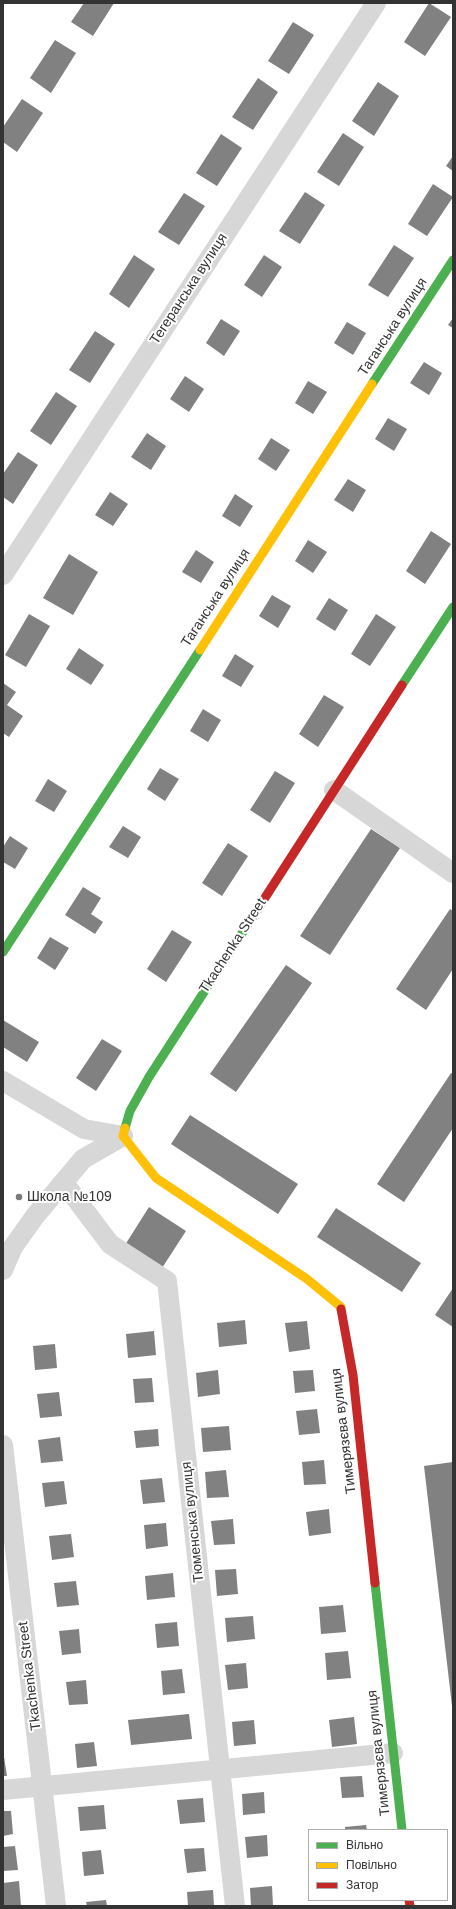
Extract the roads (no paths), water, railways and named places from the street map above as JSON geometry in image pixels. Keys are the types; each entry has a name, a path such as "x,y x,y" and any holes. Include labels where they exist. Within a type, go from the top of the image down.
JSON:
{"street":[{"name":"Тегеранська вулиця","path":"3,575 376,3"},
{"name":"Таганська вулиця","path":"3,952 453,260"},
{"name":"Tkachenka Street","path":"123,1136 130,1111 149,1077 453,607"},
{"path":"334,790 453,873"},
{"path":"3,1081 84,1129 123,1136"},
{"path":"3,1270 13,1247 35,1216 64,1184 83,1159 123,1136"},
{"name":"Тимерязєва вулиця","path":"123,1136 156,1178 307,1278 341,1307 353,1375 402,1829"},
{"name":"Тюменська вулиця","path":"64,1184 110,1244 167,1281 235,1906"},
{"name":"Tkachenka Street","path":"3,1445 56,1906"},
{"path":"3,1790 393,1753"}],"place":[{"name":"Школа №109","path":"19,1197"}]}
